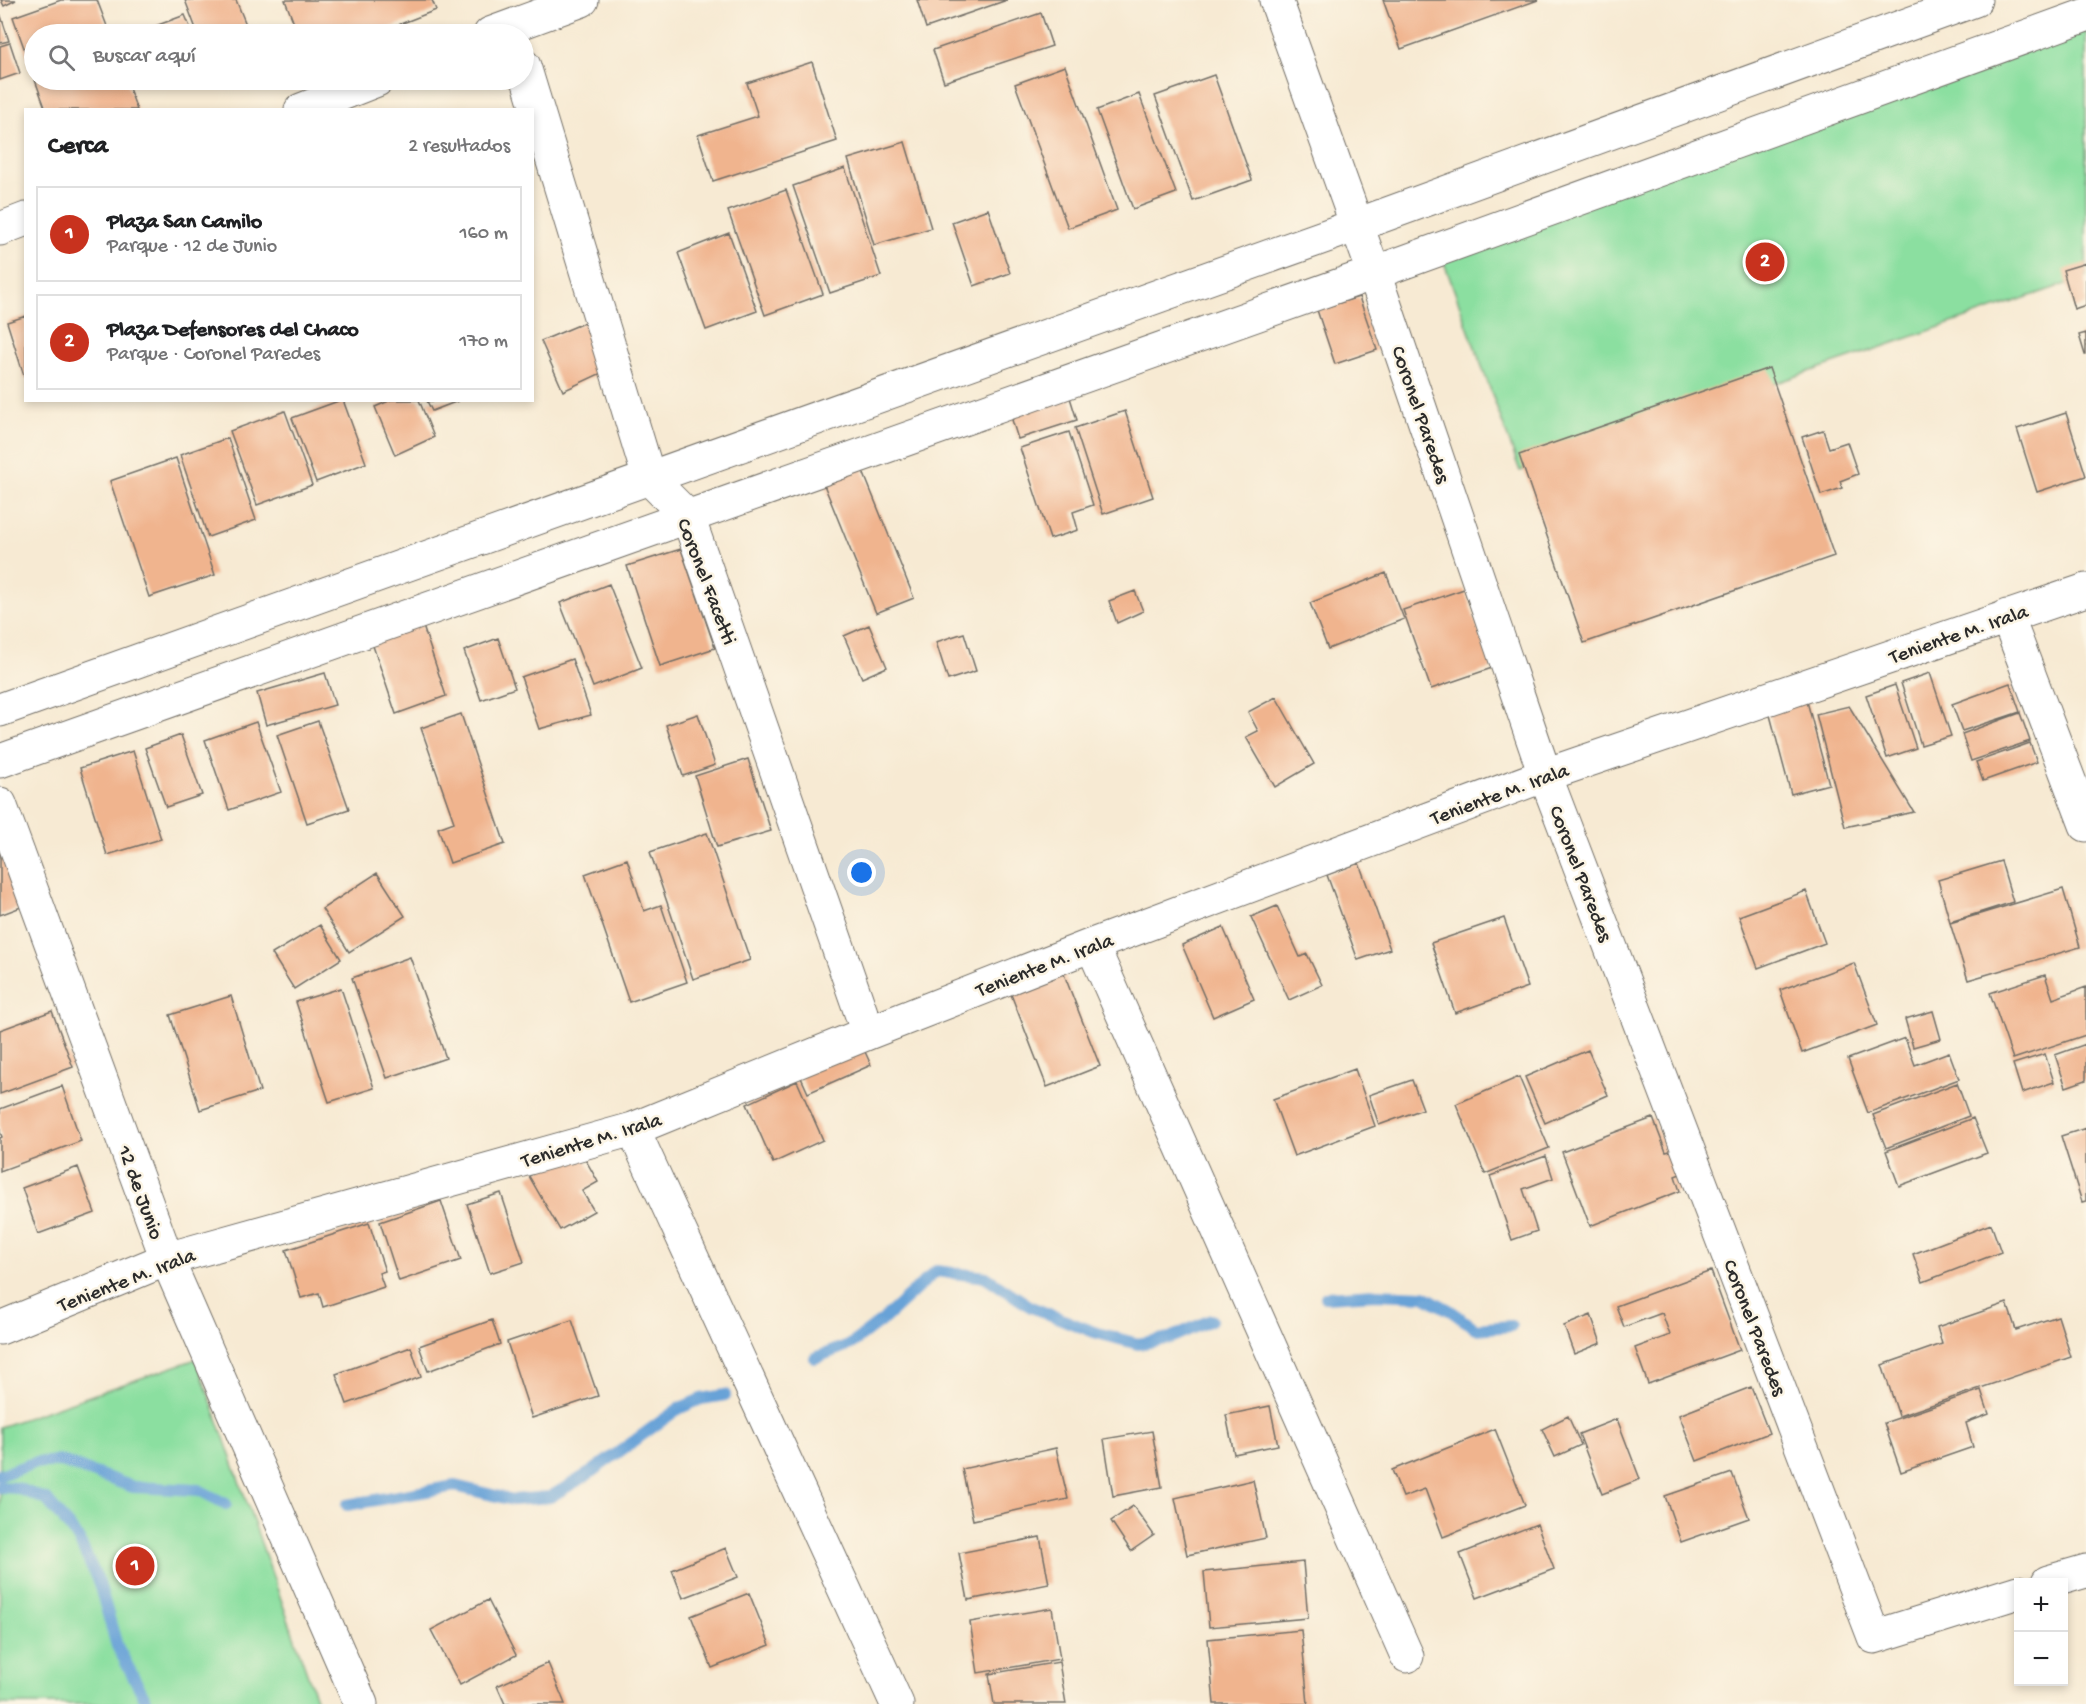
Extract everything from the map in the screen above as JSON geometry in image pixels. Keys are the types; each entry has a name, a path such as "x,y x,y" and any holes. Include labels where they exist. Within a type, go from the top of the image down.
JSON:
{"street":[{"path":"505,24 582,0"},
{"name":"Coronel Paredes","path":"1276,0 1374,273 1545,775 1874,1637 2014,1594"},
{"path":"0,710 1357,225 1975,0"},
{"path":"0,761 1374,273 2077,11"},
{"path":"306,108 352,90"},
{"name":"Coronel Facetti","path":"531,90 649,478 688,517 868,1033"},
{"path":"0,229 24,220"},
{"name":"Teniente M. Irala","path":"0,1328 167,1259 633,1129 1092,945 1545,775 2086,590"},
{"path":"2007,616 2086,825"},
{"name":"12 de Junio","path":"0,804 167,1259 361,1704"},
{"path":"1092,945 1407,1656"},
{"path":"633,1129 897,1704"},
{"path":"2062,1578 2086,1571"}],"green space":[{"path":"2086,21 2086,277 1520,471 1438,246"},
{"path":"196,1359 318,1704 0,1704 0,1427"}],"building":[{"path":"1,0 16,0 4,6"},
{"path":"61,0 97,0 106,24 24,24 24,48 13,17"},
{"path":"185,0 236,0 246,24 194,24"},
{"path":"285,0 432,0 436,10 400,24 294,24"},
{"path":"917,0 1007,0 926,28"},
{"path":"1383,0 1538,0 1401,49"},
{"path":"0,13 9,41 0,43"},
{"path":"1041,13 1052,46 944,82 933,50"},
{"path":"185,15 189,24 161,24"},
{"path":"10,43 20,73 0,80 0,46"},
{"path":"812,62 837,141 713,181 698,135 758,116 747,83"},
{"path":"1065,66 1117,210 1068,228 1015,84"},
{"path":"1214,75 1252,180 1193,201 1155,96"},
{"path":"39,90 130,90 136,108 45,108"},
{"path":"1139,94 1176,193 1133,209 1097,110"},
{"path":"905,142 931,228 874,245 848,159"},
{"path":"845,168 881,276 830,293 793,186"},
{"path":"786,190 823,294 765,315 728,211"},
{"path":"988,209 1010,273 974,286 952,222"},
{"path":"729,233 757,311 706,330 678,253"},
{"path":"2086,263 2086,305 2074,309 2063,270"},
{"path":"1359,297 1377,350 1335,364 1317,310"},
{"path":"24,317 24,376 7,322"},
{"path":"586,322 608,370 563,391 541,341"},
{"path":"2086,333 2086,355 2085,355 2079,335"},
{"path":"1769,368 1834,556 1584,643 1519,455"},
{"path":"1067,388 1077,420 1018,439 1008,407"},
{"path":"336,402 344,402 366,463 316,482 292,418"},
{"path":"386,402 420,402 434,437 395,455 375,407"},
{"path":"428,402 455,402 432,411"},
{"path":"285,411 312,485 257,505 230,431"},
{"path":"1125,411 1153,497 1103,514 1075,428"},
{"path":"2066,413 2086,476 2037,492 2017,429"},
{"path":"1823,430 1829,448 1847,442 1858,474 1840,481 1842,488 1821,495 1802,437"},
{"path":"1069,432 1093,505 1073,512 1078,530 1050,539 1020,448"},
{"path":"228,438 256,520 208,537 180,455"},
{"path":"176,458 215,575 149,597 110,481"},
{"path":"858,459 914,598 876,613 820,475"},
{"path":"681,549 715,648 660,666 627,566"},
{"path":"1386,573 1404,619 1328,649 1310,603"},
{"path":"609,584 642,668 593,687 560,603"},
{"path":"1464,589 1492,668 1431,689 1403,610"},
{"path":"1135,591 1143,611 1117,623 1109,601"},
{"path":"420,617 446,696 396,714 369,634"},
{"path":"869,625 887,667 862,678 844,636"},
{"path":"964,633 976,671 948,680 936,642"},
{"path":"498,638 515,688 481,700 464,651"},
{"path":"572,659 591,715 539,729 521,677"},
{"path":"325,673 335,705 266,725 257,693"},
{"path":"1930,673 1951,736 1921,745 1901,683"},
{"path":"2010,683 2020,712 1962,731 1952,704"},
{"path":"1895,685 1916,748 1887,758 1866,695"},
{"path":"1804,690 1829,784 1791,794 1766,700"},
{"path":"1276,697 1314,764 1275,787 1246,737 1258,731 1248,712"},
{"path":"1849,706 1914,812 1845,827 1816,714"},
{"path":"2020,713 2030,741 1971,761 1962,734"},
{"path":"461,714 505,844 450,863 438,828 454,822 421,728"},
{"path":"698,714 715,765 683,776 666,725"},
{"path":"318,721 349,809 307,823 277,735"},
{"path":"256,722 281,792 229,810 205,740"},
{"path":"181,735 202,795 166,807 145,748"},
{"path":"2030,743 2037,762 1983,781 1976,762"},
{"path":"133,751 161,839 107,855 80,768"},
{"path":"748,759 771,831 717,847 695,776"},
{"path":"0,825 29,904 0,915"},
{"path":"707,833 750,960 693,979 650,852"},
{"path":"627,859 644,911 661,905 687,982 629,1002 585,874"},
{"path":"2001,861 2013,902 1950,922 1938,880"},
{"path":"1359,863 1390,949 1358,960 1327,875"},
{"path":"377,873 405,916 349,952 322,909"},
{"path":"2063,889 2080,947 1968,980 1950,923"},
{"path":"1806,891 1825,943 1758,968 1739,916"},
{"path":"1277,906 1300,957 1307,954 1322,985 1289,1000 1251,917"},
{"path":"1504,918 1528,987 1455,1013 1431,943"},
{"path":"320,925 341,959 294,989 272,954"},
{"path":"1223,927 1254,999 1213,1017 1182,945"},
{"path":"410,957 446,1058 387,1078 352,978"},
{"path":"1854,963 1877,1025 1802,1053 1780,990"},
{"path":"1060,964 1100,1066 1047,1087 1007,984"},
{"path":"2045,975 2053,999 2086,987 2086,1035 2013,1059 1990,993"},
{"path":"341,988 374,1088 329,1102 296,1002"},
{"path":"231,996 260,1091 200,1110 170,1015"},
{"path":"52,1011 73,1067 0,1094 0,1030"},
{"path":"1933,1011 1941,1039 1913,1047 1905,1019"},
{"path":"1905,1038 1915,1065 1949,1052 1959,1079 1868,1113 1848,1059"},
{"path":"861,1043 871,1065 808,1093 798,1071"},
{"path":"2086,1044 2086,1080 2066,1087 2055,1055"},
{"path":"1588,1050 1608,1095 1545,1123 1525,1077"},
{"path":"2045,1054 2054,1082 2022,1093 2013,1064"},
{"path":"1355,1069 1375,1126 1294,1156 1273,1099"},
{"path":"1519,1077 1549,1148 1485,1174 1456,1104"},
{"path":"1412,1080 1423,1109 1379,1125 1369,1095"},
{"path":"797,1081 823,1140 773,1163 747,1104"},
{"path":"1957,1083 1969,1116 1886,1148 1873,1115"},
{"path":"62,1086 81,1141 0,1171 0,1138 2,1137 0,1109"},
{"path":"1653,1118 1666,1152 1674,1150 1683,1173 1675,1176 1680,1191 1590,1226 1562,1152"},
{"path":"1973,1118 1987,1153 1899,1186 1886,1151"},
{"path":"2086,1128 2086,1201 2082,1202 2061,1136"},
{"path":"579,1148 598,1182 582,1191 594,1211 560,1230 529,1176"},
{"path":"1546,1156 1553,1178 1523,1189 1537,1231 1512,1240 1490,1176"},
{"path":"78,1167 95,1213 38,1234 22,1188"},
{"path":"501,1193 524,1262 490,1273 467,1204"},
{"path":"441,1201 461,1260 399,1281 380,1222"},
{"path":"369,1223 385,1271 379,1273 384,1287 323,1307 319,1293 301,1298 286,1250"},
{"path":"1991,1224 2001,1252 1923,1282 1913,1254"},
{"path":"1711,1271 1740,1350 1648,1384 1635,1348 1670,1335 1662,1313 1624,1327 1616,1306"},
{"path":"2007,1303 2016,1330 2058,1316 2071,1357 1899,1416 1882,1365 1942,1344 1937,1327"},
{"path":"1591,1315 1601,1343 1574,1354 1564,1326"},
{"path":"492,1320 500,1344 428,1371 419,1346"},
{"path":"572,1320 598,1396 532,1418 507,1342"},
{"path":"411,1347 421,1377 347,1404 336,1374"},
{"path":"1751,1387 1769,1433 1697,1461 1679,1415"},
{"path":"1981,1390 1989,1414 1966,1423 1973,1447 1901,1472 1884,1423"},
{"path":"1270,1406 1278,1445 1234,1454 1226,1415"},
{"path":"1568,1416 1581,1445 1555,1457 1542,1429"},
{"path":"1617,1419 1640,1479 1602,1494 1579,1434"},
{"path":"1495,1429 1525,1505 1443,1537 1425,1489 1403,1497 1392,1470"},
{"path":"1152,1431 1162,1487 1113,1496 1104,1439"},
{"path":"1056,1448 1068,1499 973,1520 962,1469"},
{"path":"1732,1473 1749,1518 1681,1542 1665,1496"},
{"path":"1253,1480 1266,1538 1187,1555 1175,1498"},
{"path":"1133,1506 1154,1535 1131,1551 1111,1521"},
{"path":"1537,1524 1554,1569 1477,1598 1460,1554"},
{"path":"1040,1537 1049,1584 968,1600 959,1553"},
{"path":"726,1548 738,1577 683,1598 672,1570"},
{"path":"1303,1562 1308,1618 1209,1627 1204,1572"},
{"path":"749,1593 770,1645 712,1668 691,1616"},
{"path":"488,1600 516,1655 460,1685 431,1630"},
{"path":"1052,1608 1060,1659 978,1673 970,1622"},
{"path":"1301,1630 1308,1704 1214,1704 1208,1639"},
{"path":"1059,1662 1066,1704 994,1704 989,1674"},
{"path":"548,1663 565,1704 505,1704 497,1686"}],"waterway":[{"path":"815,1358 851,1344 884,1319 936,1271 986,1277 1031,1307 1094,1332 1138,1344 1170,1338 1211,1320"},
{"path":"1326,1297 1375,1294 1424,1296 1451,1311 1476,1329 1511,1326"},
{"path":"347,1505 455,1486 513,1500 550,1497 590,1473 678,1409 701,1399 725,1395"},
{"path":"0,1475 34,1463 61,1461 133,1487 199,1490 226,1504"},
{"path":"0,1487 17,1488 47,1500 78,1538 99,1583 117,1646 148,1704"}],"place":[{"name":"Plaza Defensores del Chaco","path":"1765,262"},
{"name":"Plaza San Camilo","path":"135,1566"}]}
